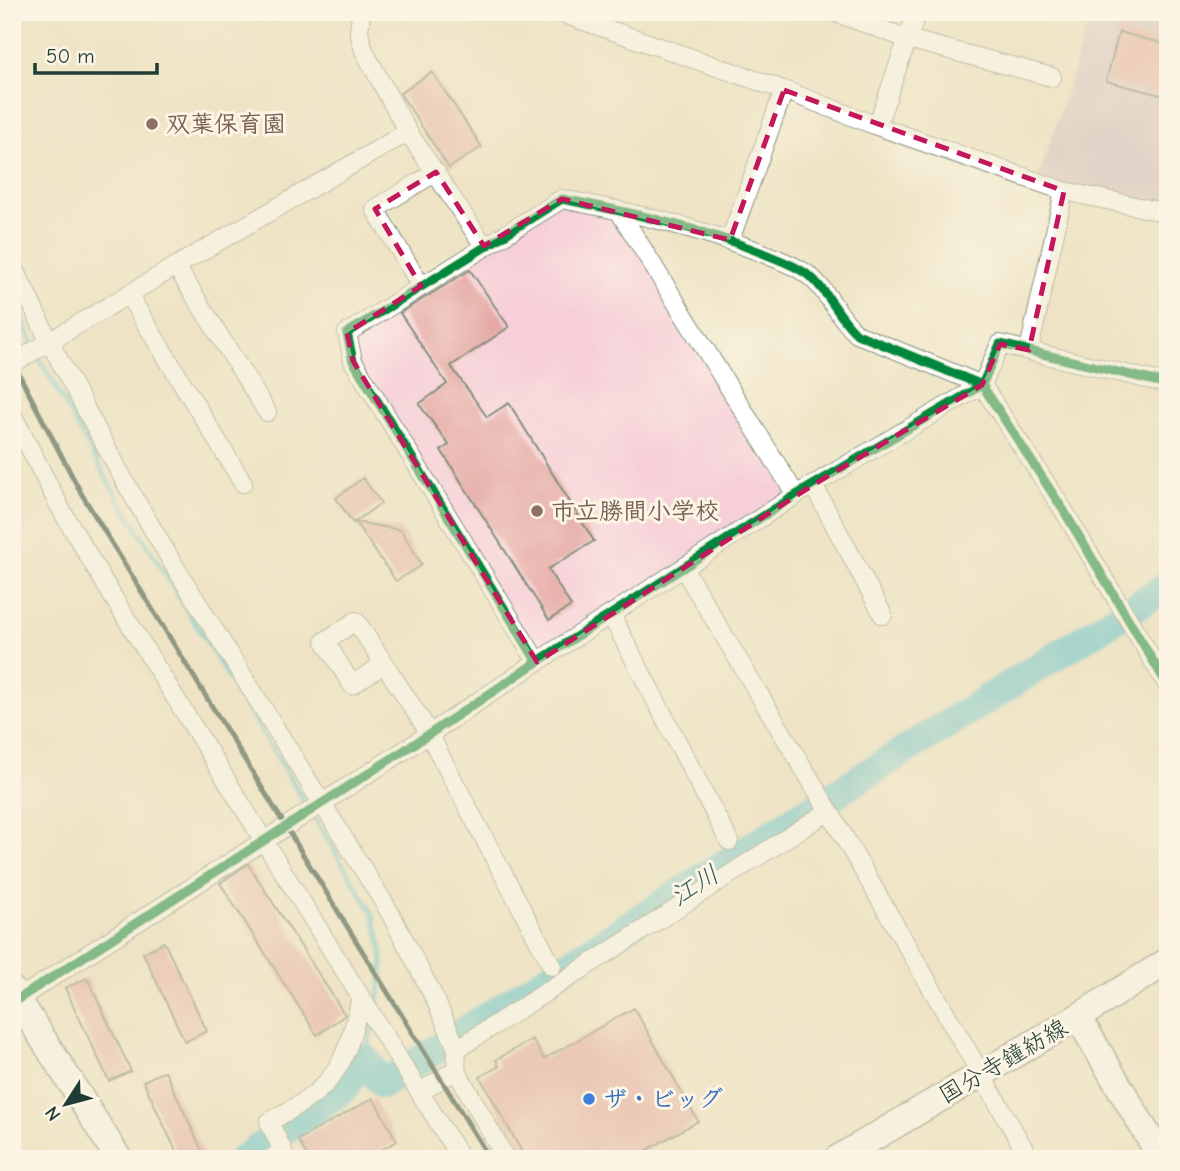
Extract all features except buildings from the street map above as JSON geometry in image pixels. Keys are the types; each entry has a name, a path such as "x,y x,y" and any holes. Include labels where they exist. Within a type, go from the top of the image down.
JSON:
{"street":[{"path":"360,12 359,32 364,51 408,132 484,246"},
{"path":"558,12 1064,191 1168,213"},
{"path":"834,12 908,39 1052,77"},
{"path":"877,126 917,12"},
{"path":"730,240 784,90"},
{"path":"12,364 408,132"},
{"path":"421,286 375,209 436,172"},
{"path":"1029,350 1064,191"},
{"path":"537,662 353,361 347,332 562,199 730,240 795,266 815,281 845,323 857,334 982,385 1064,510 1168,686"},
{"path":"620,211 796,495"},
{"path":"12,262 49,341 125,482 389,911 435,999 457,1049 456,1070 506,1159"},
{"path":"176,266 267,412"},
{"path":"128,294 243,483"},
{"path":"120,1159 14,998 428,736 537,662 796,495 982,385 1000,344 1168,384"},
{"path":"12,414 63,513 461,1159"},
{"path":"813,485 883,615"},
{"path":"684,569 829,811 1030,1159"},
{"path":"611,615 729,841"},
{"path":"384,664 423,723 552,966"},
{"path":"457,1049 829,811"},
{"name":"国分寺鐘紡線","path":"837,1159 1079,1017 1168,961"},
{"path":"270,1159 283,1151 269,1122 318,1091 336,1072 350,1044 361,997"},
{"path":"1079,1017 1162,1159"},
{"path":"420,1092 456,1070"}],"highlighted area":[{"path":"784,90 1064,191 1029,350 1000,344 982,385 813,485 537,662 353,361 347,333 421,286 375,209 436,172 484,246 562,199 730,240"}],"shaded area":[{"path":"1021,12 1168,12 1168,213 1037,183 1087,28"},
{"path":"562,199 619,211 796,495 537,662 353,361 347,333"}],"waterway":[{"path":"12,295 37,354 105,476 372,912 383,961 376,1011"},
{"name":"江川","path":"243,1159 342,1090 365,1059 383,1084 768,836 1168,586"},
{"path":"365,1059 373,1024"}],"railway":[{"path":"12,361 81,493 490,1159"}],"cycle path":[{"path":"537,662 353,361 347,333 562,199 687,228 736,243 788,264 813,279 857,334 982,385 1064,511 1168,686"},
{"path":"12,1003 796,495 982,385 1000,344 1168,384"}],"place":[{"name":"双葉保育園","path":"152,124"},
{"name":"市立勝間小学校","path":"537,511"},
{"name":"ザ・ビッグ","path":"589,1099"}]}
